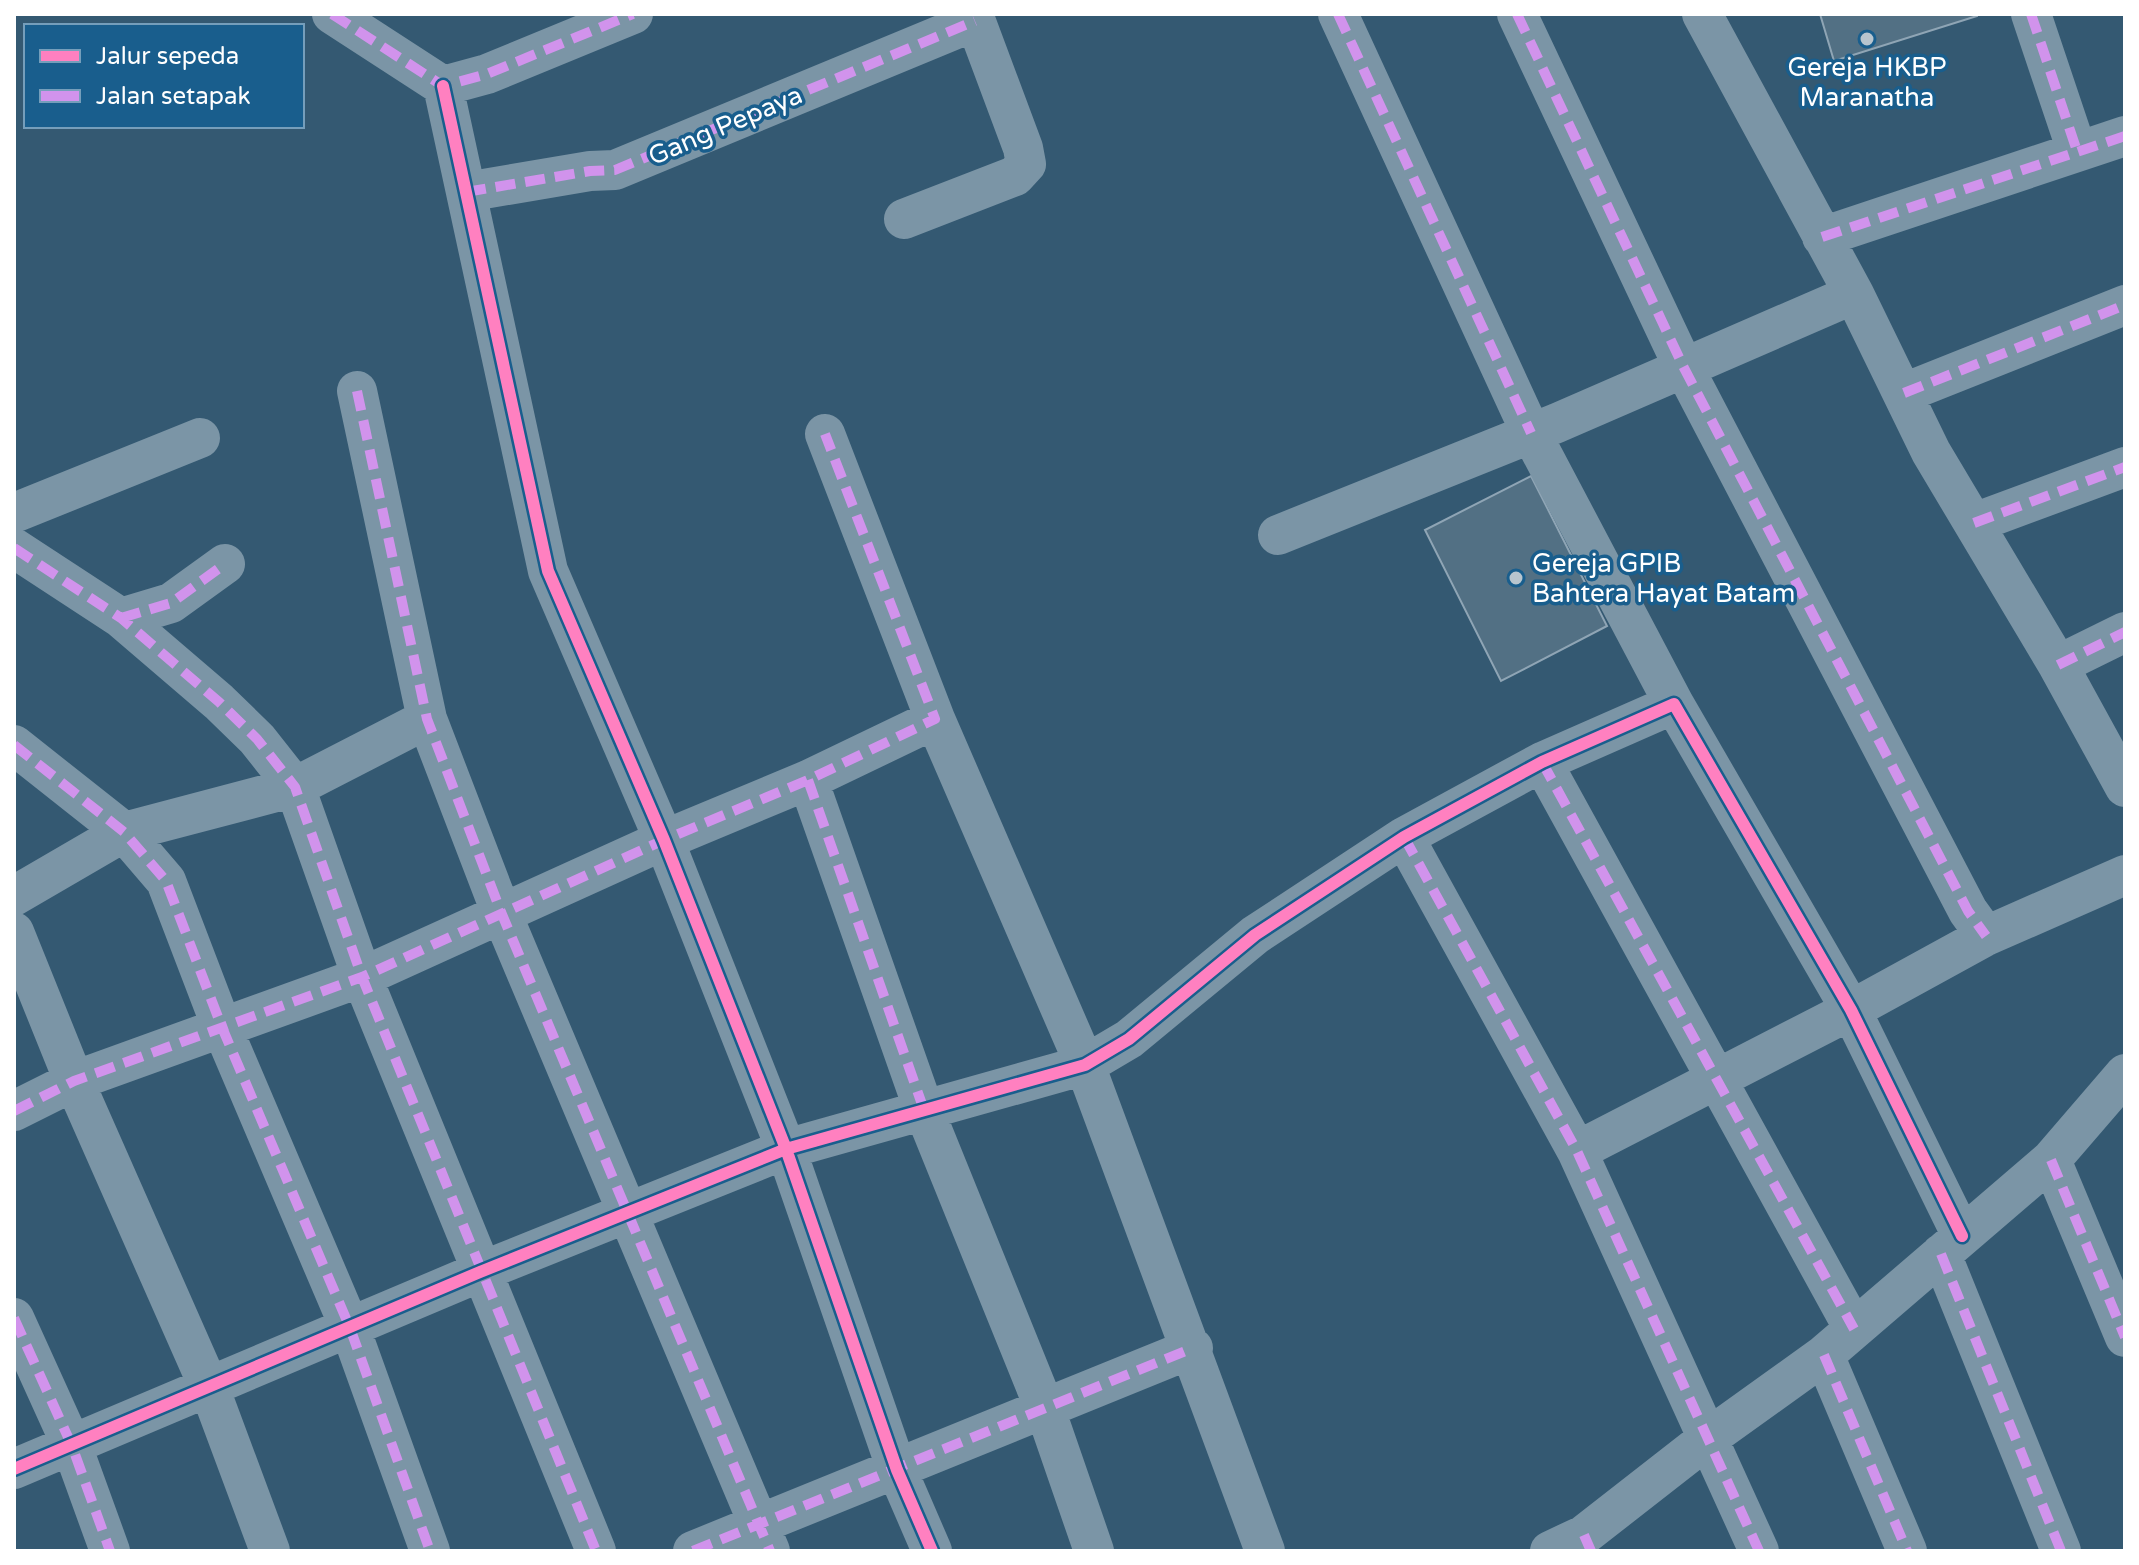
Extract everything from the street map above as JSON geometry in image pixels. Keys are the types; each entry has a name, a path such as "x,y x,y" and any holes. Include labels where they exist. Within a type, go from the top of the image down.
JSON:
{"street":[{"path":"443,86 487,74 633,14"},
{"path":"1338,14 1531,433 1674,704 1851,1010 1952,1245 2061,1551"},
{"path":"1517,14 1683,366 1968,911 1986,936"},
{"path":"1702,14 1854,294 1931,452 2058,665 2125,787"},
{"path":"2031,14 2077,151"},
{"path":"339,15 443,86 548,571 664,840 786,1149 897,1470 932,1551"},
{"path":"904,219 1015,176 1026,164 1023,148 974,18"},
{"name":"Gang Pepaya","path":"466,192 590,171 615,170 974,18"},
{"path":"1822,237 2125,136"},
{"path":"1278,535 1531,433 1854,294"},
{"path":"1904,393 2125,305"},
{"path":"357,391 427,719 501,912 765,1537"},
{"path":"825,434 935,719 1085,1065 1193,1348 1265,1551"},
{"path":"14,513 200,438"},
{"path":"1974,523 2125,467"},
{"path":"14,548 121,618 257,739 295,787 362,977 596,1551"},
{"path":"121,618 171,603 225,564"},
{"path":"2058,665 2125,632"},
{"path":"14,1469 480,1272 786,1149 1085,1065 1129,1039 1255,935 1404,837 1542,762 1674,704"},
{"path":"14,896 124,832 295,787 427,719"},
{"path":"14,1111 74,1081 221,1025 362,977 664,840 808,780 935,719"},
{"path":"14,745 124,832 166,881 221,1025 350,1328 430,1551"},
{"path":"1542,762 1719,1078 1854,1329"},
{"path":"808,780 924,1110 1045,1409 1094,1551"},
{"path":"1404,837 1577,1151 1759,1551"},
{"path":"1577,1151 1851,1010 1986,936 2125,875"},
{"path":"14,932 74,1081 209,1387 270,1551"},
{"path":"1575,1546 1707,1439 1824,1355 2051,1160 2125,1074"},
{"path":"2051,1160 2125,1337"},
{"path":"14,1318 72,1446 110,1551"},
{"path":"693,1551 765,1537 897,1470 1193,1348"},
{"path":"1824,1355 1907,1551"}],"building":[{"name":"Gereja HKBP Maranatha","path":"1820,14 1977,14 1977,16 1834,61"},
{"name":"Gereja GPIB Bahtera Hayat Batam","path":"1531,476 1607,626 1501,681 1425,530"}],"marked path":[{"path":"332,14 443,86 487,74 633,14"},
{"path":"1338,14 1531,433"},
{"path":"1517,14 1683,366 1968,911 1986,936"},
{"path":"2031,14 2077,151"},
{"path":"466,192 590,171 615,170 975,21"},
{"path":"1822,237 2125,136"},
{"path":"1904,393 2125,305"},
{"path":"357,391 427,719 501,912 770,1551"},
{"path":"14,1111 74,1081 362,977 664,840 808,780 935,719 825,434"},
{"path":"1974,523 2125,467"},
{"path":"14,548 121,618 219,702 257,739 295,787 362,977 596,1551"},
{"path":"121,618 171,603 225,564"},
{"path":"2058,665 2125,632"},
{"path":"14,745 124,832 166,881 221,1025 350,1328 430,1551"},
{"path":"1542,762 1854,1329"},
{"path":"808,780 924,1110"},
{"path":"1404,837 1577,1151 1759,1551"},
{"path":"2051,1160 2125,1337"},
{"path":"1941,1254 2061,1551"},
{"path":"14,1318 72,1446 110,1551"},
{"path":"693,1551 1193,1348"},
{"path":"1824,1355 1907,1551"},
{"path":"1584,1535 1591,1551"}],"cycle path":[{"path":"443,86 548,571 664,840 786,1149 897,1470 932,1551"},
{"path":"14,1469 480,1272 786,1149 1085,1065 1129,1039 1255,935 1404,837 1542,762 1674,704 1851,1010 1962,1236"}],"place":[{"name":"Gereja HKBP Maranatha","path":"1867,39"},
{"name":"Gereja GPIB Bahtera Hayat Batam","path":"1516,578"}]}
